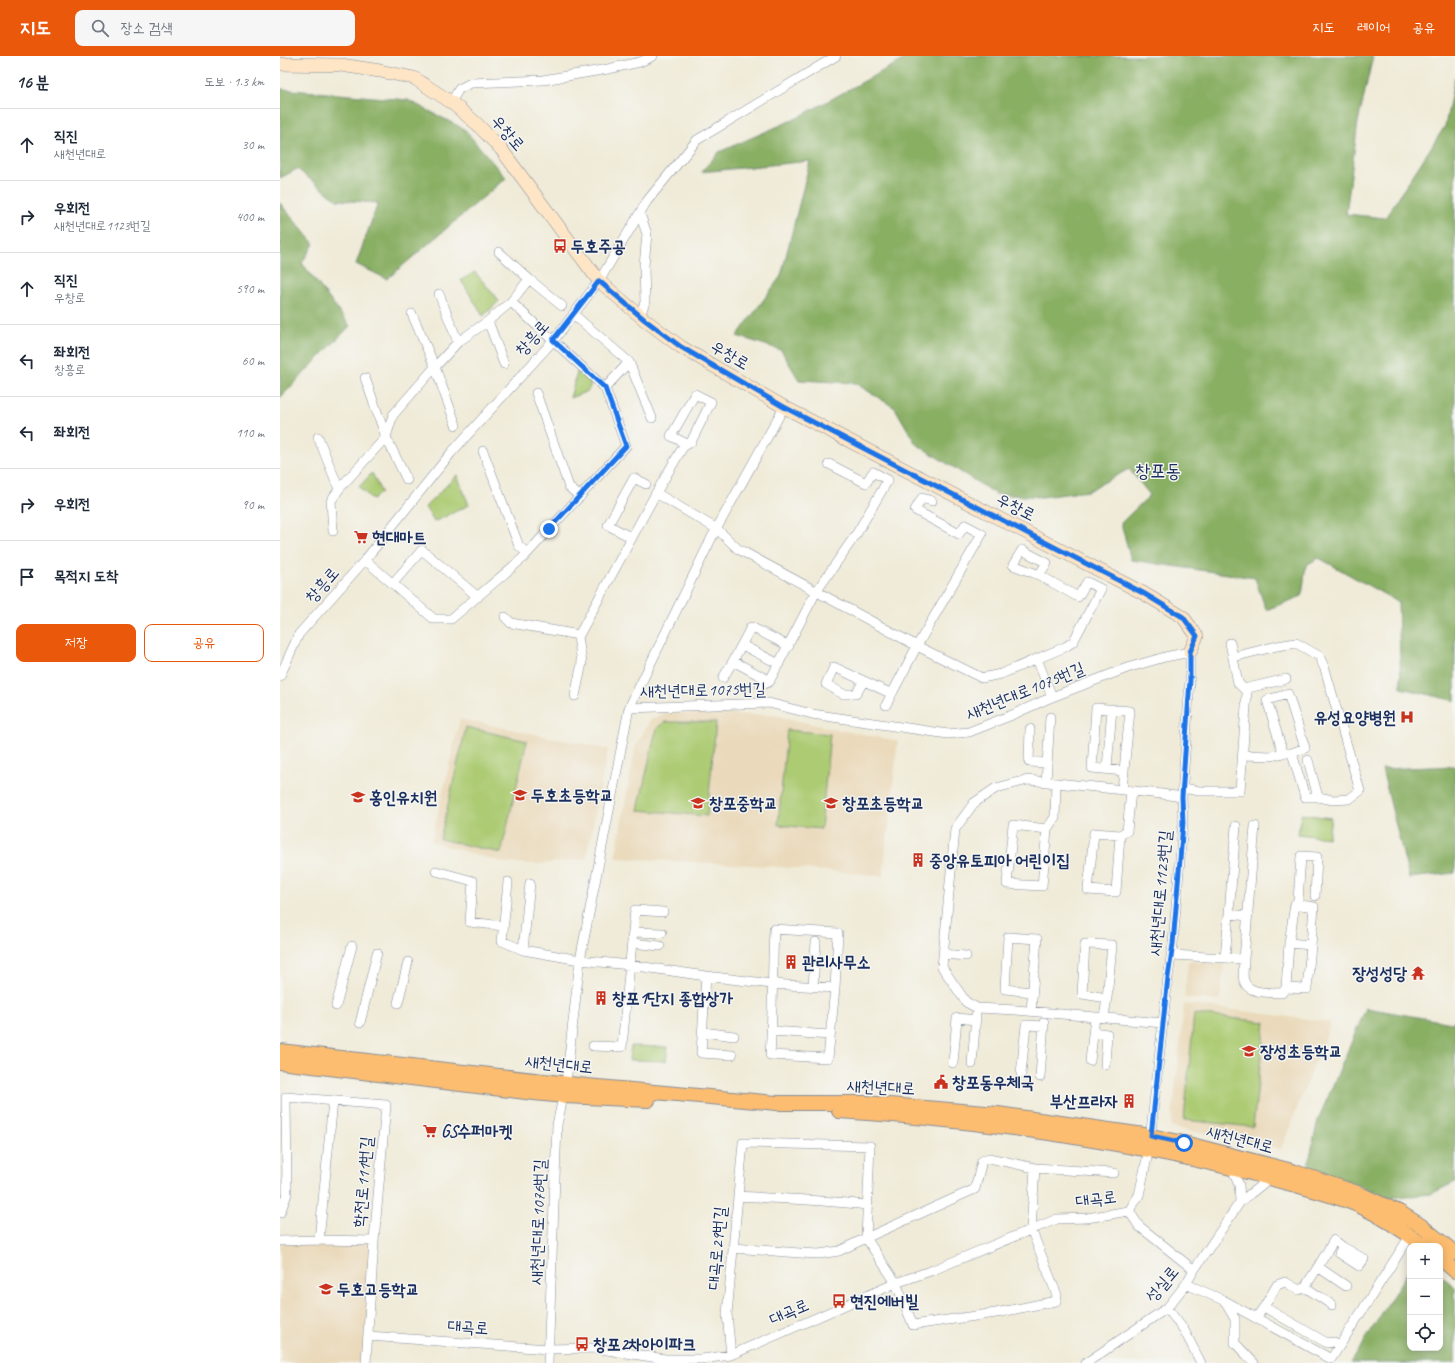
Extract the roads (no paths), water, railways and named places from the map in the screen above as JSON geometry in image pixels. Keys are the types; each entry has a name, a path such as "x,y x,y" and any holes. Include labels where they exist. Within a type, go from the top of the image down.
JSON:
{"main road":[{"name":"우창로","path":"280,64 341,66 380,71 414,78 450,102 477,124 501,149 599,281 640,316 681,347 784,407 1165,605 1183,617 1197,636 1190,652"},
{"name":"새천년대로","path":"280,1051 566,1090"},
{"name":"새천년대로","path":"280,1062 566,1090 777,1103 865,1103 998,1114 1150,1142 1232,1162 1292,1171 1360,1194 1399,1212 1420,1225 1455,1253"},
{"name":"새천년대로","path":"1232,1162 1270,1178 1358,1206 1394,1224 1420,1243"},
{"path":"1443,1261 1455,1271"}],"street":[{"path":"450,102 459,89 471,83 543,80 608,69 640,62 653,56"},
{"name":"창흥로","path":"280,676 300,634 365,560 451,453 553,340 599,281 647,201 697,140 836,56"},
{"path":"640,214 647,234 644,266 645,302 640,316"},
{"path":"499,252 562,306"},
{"path":"333,531 331,501 339,489 386,437 393,415 458,342 488,321 511,302 529,279"},
{"path":"439,294 458,342"},
{"path":"365,560 434,619 451,619 527,553 626,446 605,388 511,302"},
{"path":"412,314 435,368 456,425"},
{"path":"573,314 629,362 652,418"},
{"path":"488,321 504,364"},
{"path":"605,388 629,362"},
{"path":"365,378 386,437 407,480"},
{"path":"536,393 569,487 580,497"},
{"path":"575,696 582,663 578,637 656,492 683,447 691,442 711,402 695,394 671,436 687,444"},
{"path":"629,708 717,529 784,407"},
{"path":"318,437 339,489"},
{"path":"483,451 519,546 527,553"},
{"path":"760,686 770,681 816,592 857,533 888,480 873,472 866,483 829,464"},
{"path":"632,538 608,525 634,478 646,484"},
{"path":"656,492 717,529 738,549 917,646 982,678 1001,674 1065,647 1073,642 1101,589 1087,582 1078,597 1039,575"},
{"path":"886,705 917,646 982,534 965,525 959,534 915,510 922,498 932,501"},
{"path":"393,583 422,550 478,597"},
{"path":"505,617 511,623 579,635"},
{"path":"723,678 751,627 789,646"},
{"path":"1163,1023 1045,1012 977,1008 966,1002 942,967 955,829 974,803 996,788 1028,780 1126,790 1182,793 1199,791 1240,792 1247,692 1238,683 1230,643"},
{"path":"1233,657 1296,643 1319,656 1360,791 1349,799 1333,800 1318,797 1305,797 1288,753 1267,700 1288,694 1305,748 1288,753 1272,756 1243,755"},
{"path":"742,645 779,664"},
{"name":"새천년대로1075번길","path":"566,1090 580,960 629,708 769,703 812,714 948,734 969,732 1052,697 1127,668 1165,657 1190,652"},
{"name":"새천년대로1123번길","path":"1150,1142 1172,955 1182,831 1182,793 1190,680 1190,652"},
{"path":"1037,659 1052,697"},
{"path":"733,661 770,681"},
{"path":"1244,689 1286,679"},
{"path":"864,681 892,694"},
{"path":"1120,835 1116,892 1088,890 1094,832 1120,835 1127,831 1124,771 1130,711 1096,708 1092,768 1124,771"},
{"path":"1107,768 1112,709"},
{"path":"1046,782 1050,717"},
{"path":"1030,728 1029,762 1047,764"},
{"path":"1308,760 1318,797"},
{"path":"1046,829 1013,825 1008,884 1042,886 1046,829 1055,817 1056,783"},
{"path":"1225,958 1236,826"},
{"path":"1255,826 1244,958 1244,981 1250,989 1259,992 1282,993 1286,988 1289,943 1295,904 1298,901 1302,856 1317,857 1315,896"},
{"path":"436,871 473,882 470,922 503,926"},
{"path":"508,882 502,941 523,950 580,960 630,965 706,976 772,984 835,988"},
{"path":"523,950 530,883"},
{"path":"1286,988 1307,989 1314,907 1295,904"},
{"path":"593,1046 622,1047 635,910 664,912"},
{"path":"1229,914 1248,916"},
{"path":"774,929 838,933 835,988 828,1058 770,1055 772,1031 774,929"},
{"path":"633,932 662,933"},
{"path":"1031,1011 1037,939 1008,938 1005,988 1032,992"},
{"path":"813,987 816,942"},
{"path":"632,943 660,946"},
{"path":"1289,943 1311,945"},
{"path":"1090,1061 1094,1032 1107,998 1112,945 1085,944 1082,994 1107,998"},
{"path":"336,1006 352,946"},
{"path":"360,1023 377,953"},
{"path":"943,954 966,956"},
{"path":"1172,955 1244,958"},
{"path":"398,1003 408,962"},
{"path":"706,976 701,1053 732,1055"},
{"path":"972,1064 977,1008"},
{"path":"1040,1077 1045,1012"},
{"path":"953,1063 957,1018 976,1020"},
{"path":"1021,1074 1026,1025 1044,1026"},
{"path":"772,1031 830,1035"},
{"path":"703,1032 734,1036"},
{"path":"1094,1032 1107,1034 1105,1065"},
{"name":"새천년대로1076번길","path":"548,1363 557,1124 566,1090"},
{"name":"학전로111번길","path":"280,1213 287,1194 286,1097 386,1105 374,1241 366,1363"},
{"path":"319,1240 333,1101"},
{"name":"대곡로","path":"368,1336 549,1349 594,1348 665,1359 702,1359 731,1356 896,1283 933,1270 1057,1219 1087,1218 1129,1211 1139,1195 1150,1142"},
{"name":"대곡로29번길","path":"731,1356 727,1314 734,1248 742,1143 870,1146 866,1205"},
{"path":"734,1248 819,1254 839,1252 866,1238 975,1189 982,1161 989,1158 1036,1168 1114,1173"},
{"path":"1232,1162 1239,1185 1240,1202"},
{"path":"738,1196 866,1205 866,1238 896,1283 913,1325 996,1313 1056,1301 1057,1295 1031,1229 1036,1168"},
{"name":"성실로","path":"1086,1363 1167,1308 1186,1284 1240,1202 1270,1178"},
{"path":"1129,1211 1138,1226 1194,1270"},
{"path":"1186,1284 1225,1301 1331,1359 1410,1236"},
{"path":"1256,1318 1277,1286 1286,1282 1299,1290 1305,1286 1334,1240 1343,1246"},
{"path":"280,1241 374,1241"},
{"path":"1318,1267 1346,1286"},
{"path":"1305,1286 1332,1306"},
{"path":"1225,1301 1235,1318 1234,1343 1254,1363"},
{"path":"1264,1307 1327,1343 1334,1342 1340,1345"},
{"path":"1167,1308 1184,1330 1201,1363"}],"place":[{"name":"두호주공","path":"560,246"},
{"name":"현대마트","path":"361,537"},
{"name":"유성요양병원","path":"1407,717"},
{"name":"두호초등학교","path":"520,795"},
{"name":"홍인유치원","path":"358,797"},
{"name":"창포중학교","path":"698,803"},
{"name":"창포초등학교","path":"831,803"},
{"name":"중앙유토피아 어린이집","path":"918,860"},
{"name":"관리사무소","path":"791,962"},
{"name":"장성성당","path":"1418,973"},
{"name":"창포1단지 종합상가","path":"601,998"},
{"name":"장성초등학교","path":"1249,1051"},
{"name":"창포동우체국","path":"941,1082"},
{"name":"부산프라자","path":"1129,1101"},
{"name":"GS수퍼마켓","path":"430,1131"},
{"name":"두호고등학교","path":"326,1289"},
{"name":"현진에버빌","path":"839,1301"},
{"name":"창포2차아이파크","path":"582,1344"}],"district":[{"name":"창포동","path":"1158,471"}]}
